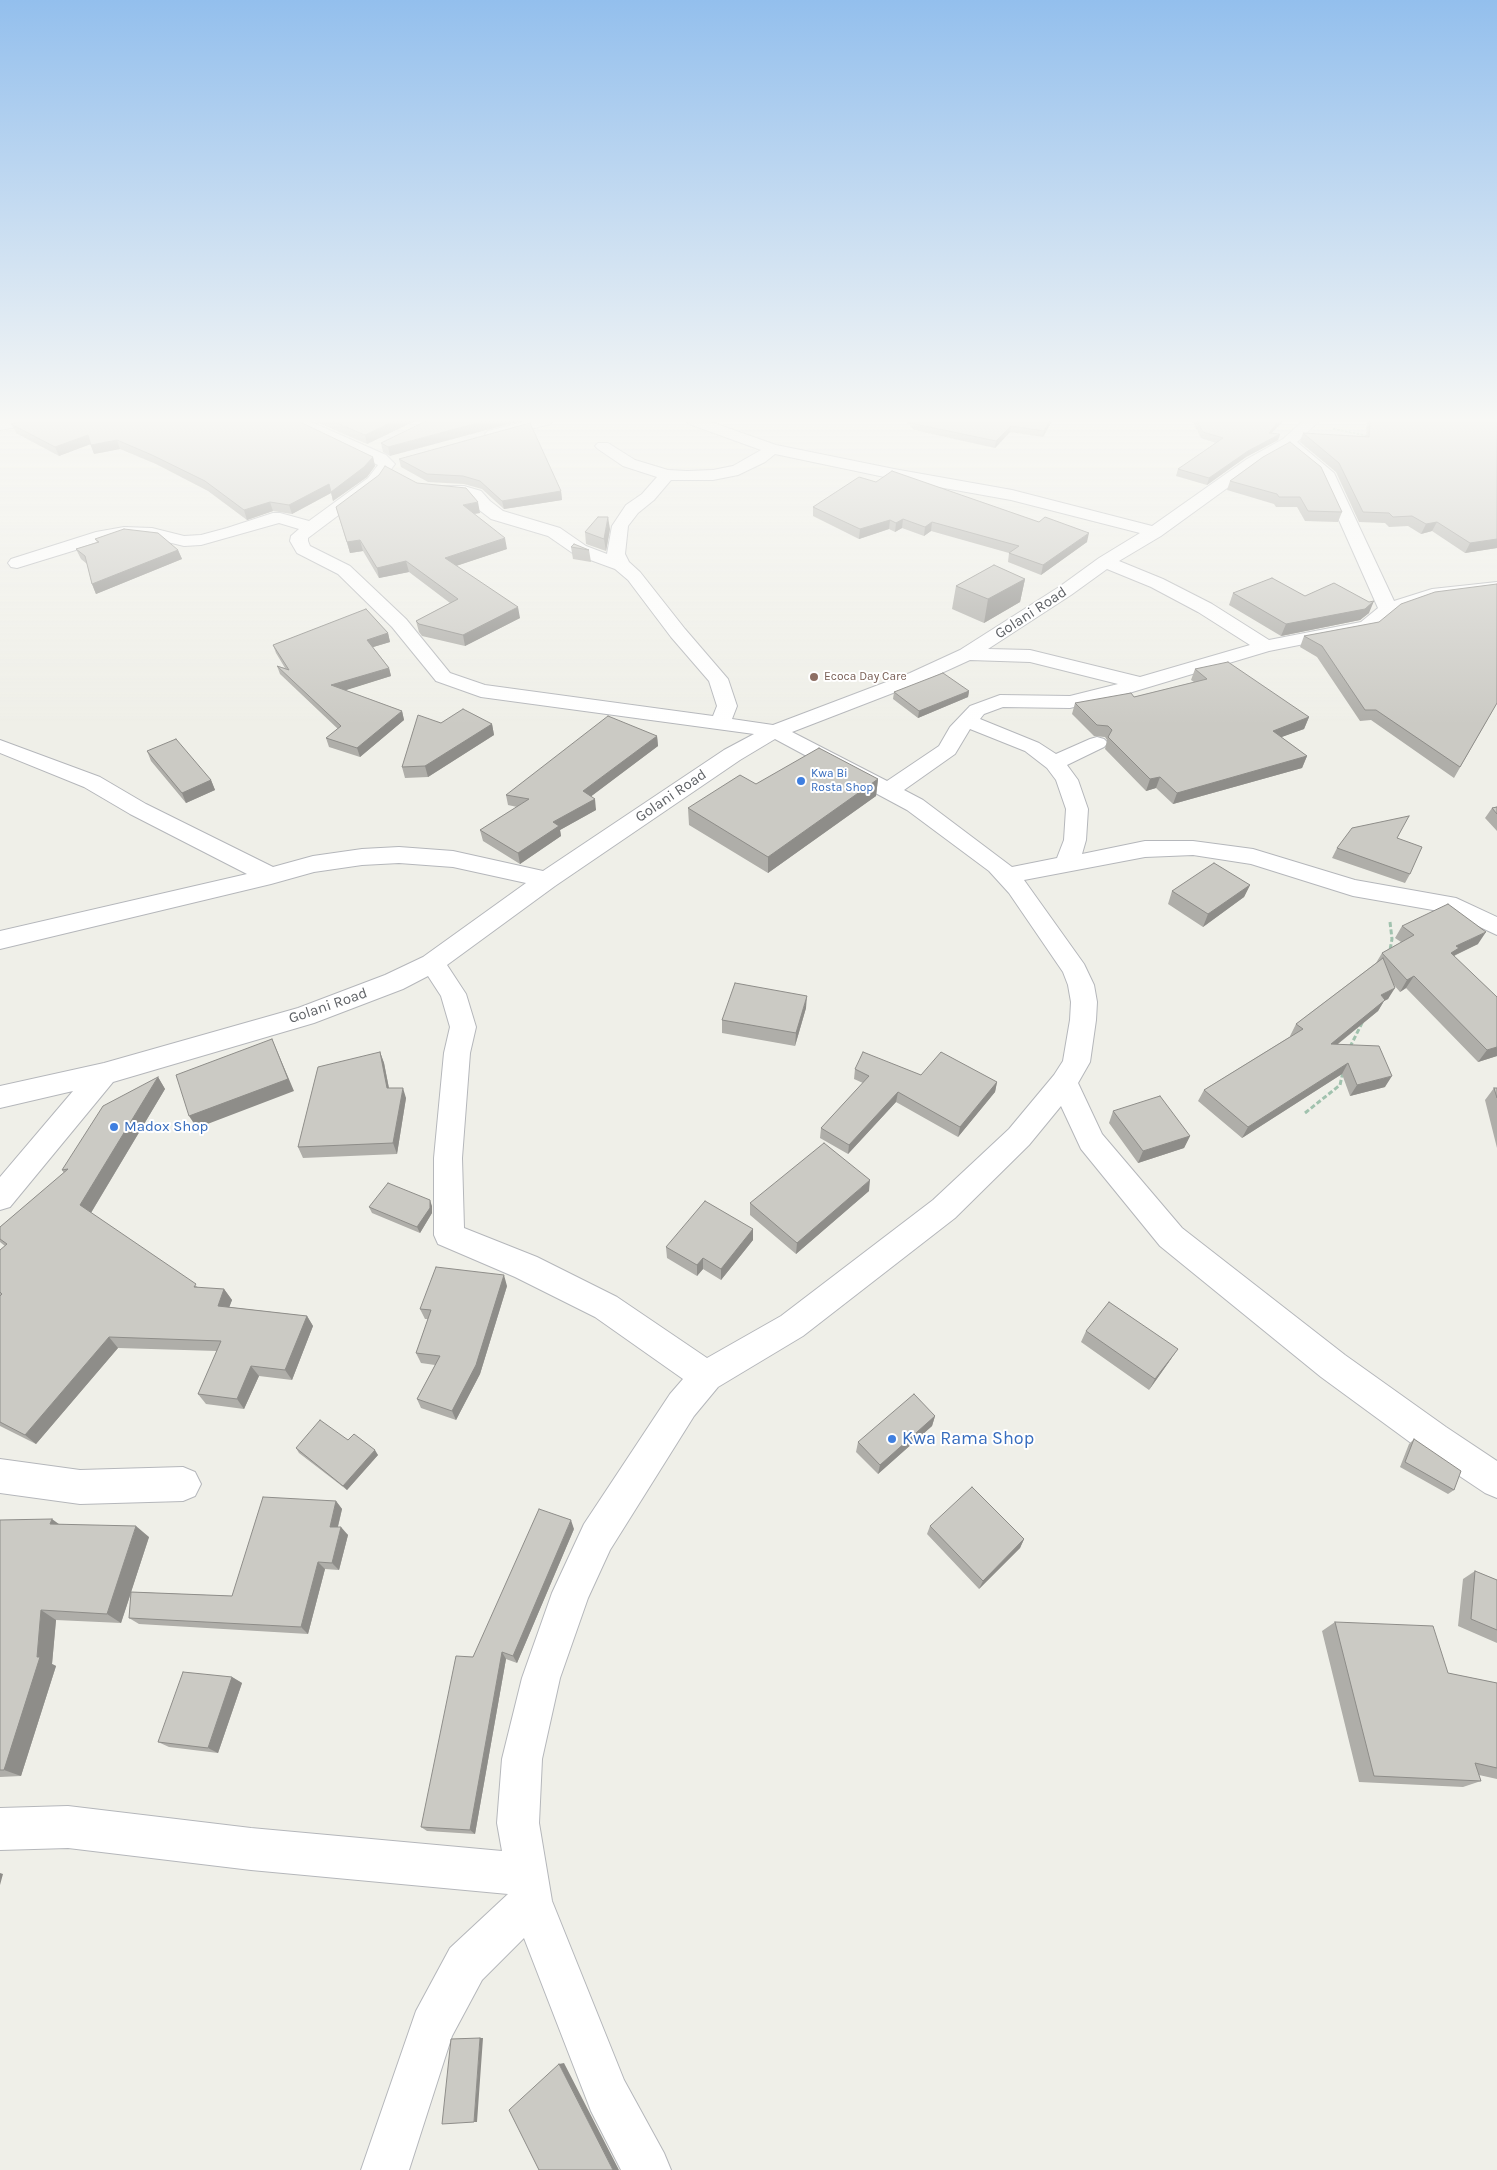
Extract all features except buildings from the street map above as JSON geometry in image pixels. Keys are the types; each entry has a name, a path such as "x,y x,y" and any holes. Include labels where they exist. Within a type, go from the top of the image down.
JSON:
{"street":[{"path":"17,563 102,536 124,532 152,533 184,541 201,540 261,522"},
{"path":"295,522 311,527"},
{"path":"317,522 300,536 299,541 302,549 344,570 399,623 443,678 481,691 721,722 775,731 915,805 997,866 1007,876 1075,970 1081,984 1084,1002 1083,1020 1076,1062 1064,1083 1019,1137 944,1209 792,1326 706,1376 682,1405 597,1537 571,1594 541,1678 522,1759 518,1823 528,1888 607,2095 647,2170"},
{"path":"522,522 554,532 580,550 621,564"},
{"path":"623,522 620,526 616,554 621,564 634,576 718,679 727,706 721,722"},
{"path":"1117,522 1155,532"},
{"name":"Golani Road","path":"0,1097 104,1074 305,1016 394,982 432,962 547,880 732,755 775,731 917,677 967,654 1065,591 1105,562 1169,522"},
{"path":"1348,522 1388,610"},
{"path":"1105,562 1157,584 1205,608 1266,646"},
{"path":"888,792 948,750 957,731 977,710 1000,701 1070,702 1266,646 1367,626 1388,610 1432,594 1497,587"},
{"path":"967,654 1030,656 1140,683"},
{"path":"966,721 1032,747 1055,763 1067,780 1077,809 1075,840 1067,865"},
{"path":"1055,763 1098,743"},
{"path":"0,746 92,782 138,809 271,876"},
{"path":"1007,876 1145,849 1193,848 1253,857 1353,888 1456,906 1497,928"},
{"path":"0,940 271,876 313,864 362,857 398,856 453,859 547,880"},
{"path":"432,962 454,994 463,1027 458,1053 448,1158 449,1236 526,1267 606,1307 706,1376"},
{"path":"0,1198 104,1074"},
{"path":"1064,1083 1091,1142 1118,1176 1172,1237 1333,1366 1434,1439 1497,1481"},
{"path":"0,1476 80,1487 183,1484"},
{"path":"0,1829 68,1827 252,1849 528,1888"},
{"path":"385,2170 432,2027 466,1964 528,1888"}],"path":[{"path":"1386,894 1392,939 1388,955"},
{"path":"1347,1052 1365,1016"},
{"path":"1305,1113 1340,1085 1344,1068"}],"place":[{"name":"Ecoca Day Care","path":"814,677"},
{"name":"Kwa Bi Rosta Shop","path":"801,781"},
{"name":"Madox Shop","path":"114,1127"},
{"name":"Kwa Rama Shop","path":"892,1439"}]}
